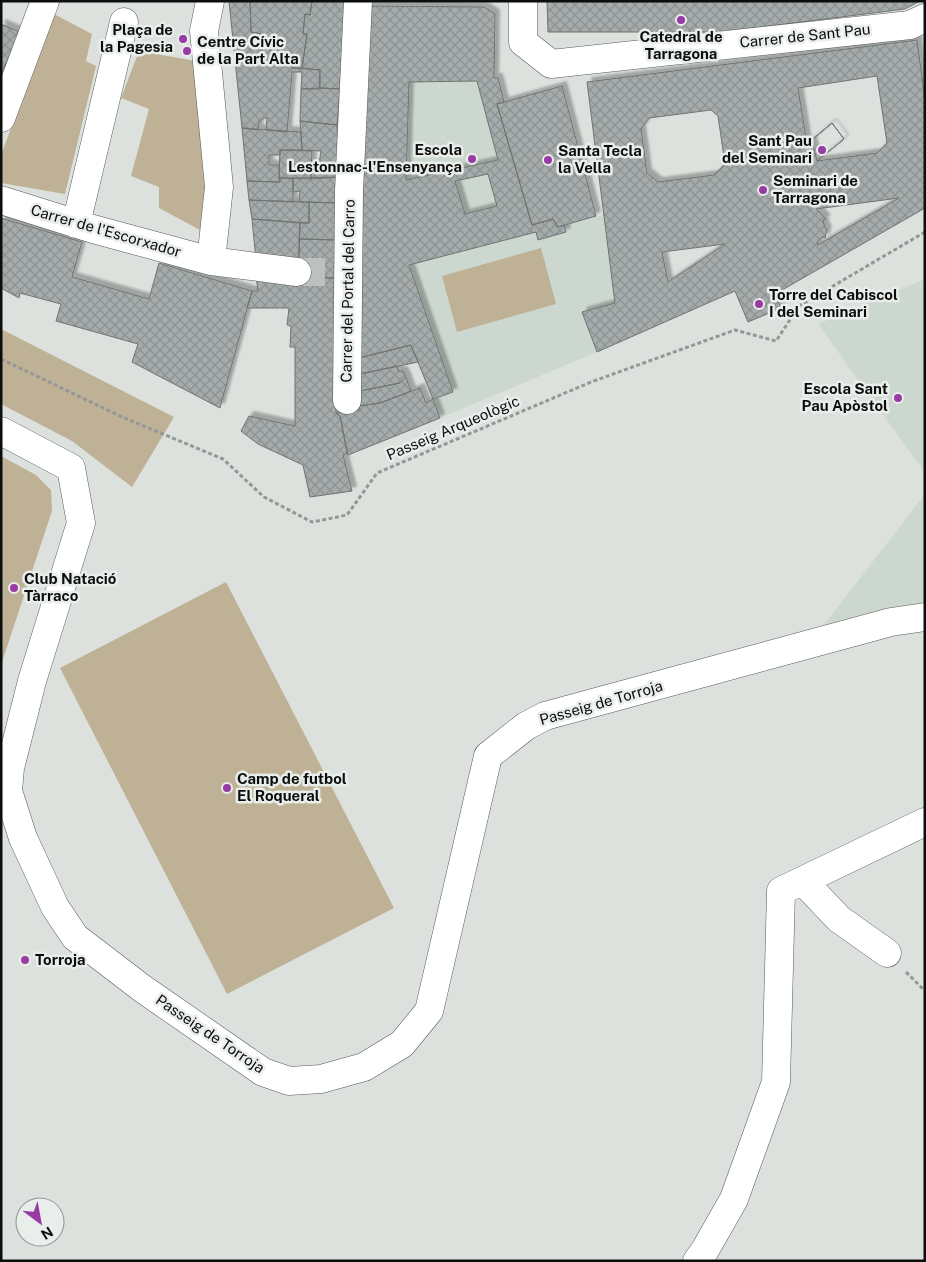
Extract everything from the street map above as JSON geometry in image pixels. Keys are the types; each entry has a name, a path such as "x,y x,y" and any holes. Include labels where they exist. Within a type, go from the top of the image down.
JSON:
{"street":[{"path":"1,118 45,1"},
{"path":"210,1 204,32 219,186 211,261"},
{"name":"Carrer del Portal del Carro","path":"347,400 343,271 349,191 358,1"},
{"name":"Carrer de Sant Pau","path":"523,1 523,42 551,64 910,25 925,18"},
{"path":"76,224 124,22"},
{"name":"Carrer de l'Escorxador","path":"1,200 76,224 211,261 296,272"},
{"name":"Passeig de Torroja","path":"1,431 71,468 81,523 32,681 10,768 8,791 23,838 55,907 75,937 142,989 263,1072 289,1081 321,1079 364,1067 402,1044 429,1011 488,756 526,726 545,716 891,622 925,617"},
{"path":"697,1261 734,1199 776,1082 781,891 925,822"},
{"path":"803,881 839,919 886,953"}],"path":[{"name":"Passeig Arqueològic","path":"1,359 120,416 223,459 264,496 312,522 348,515 377,473 591,382 735,330 776,341 799,306 925,232"}],"shaded area":[{"name":"Escola Lestonnac-l'Ensenyança","path":"367,6 484,7 495,14 494,78 498,78 504,102 562,86 596,216 603,215 615,303 582,312 597,352 440,418 418,362 360,318"},
{"path":"54,14 92,34 86,61 96,66 65,194 1,183 1,155"},
{"path":"139,51 196,61 212,188 202,231 159,208 159,187 131,176 149,109 121,98"},
{"path":"541,248 556,304 457,332 442,276"},
{"name":"Escola Sant Pau Apòstol","path":"925,279 925,473 818,324"},
{"path":"1,329 174,417 132,487 72,441 1,404"},
{"name":"Club Natació Tàrraco","path":"1,456 36,475 51,490 52,511 1,665"},
{"path":"925,494 925,605 820,630"},
{"name":"Camp de futbol El Roqueral","path":"226,582 394,908 227,994 60,668"}],"building":[{"path":"229,1 250,1 251,32 262,34 262,59 292,62 292,68 320,70 319,89 301,89 302,72 292,72 287,132 266,130 267,118 259,122 258,130 242,128"},
{"path":"250,1 312,1 310,15 305,14 303,34 307,34 302,68 292,68 292,62 262,59 262,34 251,32"},
{"path":"312,1 346,1 340,89 320,88 320,70 302,68 307,34 303,34 305,14 310,15"},
{"name":"Catedral de Tarragona","path":"547,1 920,1 905,9 721,32 548,32"},
{"path":"367,6 484,7 495,14 494,78 498,78 504,102 497,104 532,225 553,219 558,227 564,225 566,232 538,240 536,232 409,265 453,392 433,399 411,345 355,359 360,319","holes":["477,81 498,160 406,180 409,82","488,174 497,206 465,214 455,181"]},
{"path":"1,24 20,32 1,75"},
{"name":"Seminari de Tarragona","path":"917,40 925,100 925,208 775,294 781,308 748,322 735,291 597,352 582,312 615,303 587,82","holes":["877,76 887,143 877,153 817,161 844,139 832,123 807,144 798,88","711,110 718,116 725,164 714,175 658,182 647,173 641,129 649,118","899,198 818,245 817,242 822,237 825,238 827,229 823,220 826,219 816,209","725,244 668,282 662,252"]},
{"name":"Santa Tecla la Vella","path":"562,86 596,216 558,227 553,219 532,225 497,104"},
{"path":"301,89 340,89 337,125 300,121"},
{"path":"300,121 337,125 339,177 311,179 310,165 319,164 321,151 302,150"},
{"name":"Sant Pau del Seminari","path":"832,123 844,139 817,161 812,140"},
{"path":"242,128 301,132 302,150 280,150 280,155 269,155 269,165 279,165 280,182 247,181"},
{"path":"280,150 312,151 311,179 279,178"},
{"path":"339,177 339,203 299,202 300,191 293,192 293,178"},
{"path":"279,178 293,178 293,202 249,200 247,181 280,182"},
{"path":"249,200 309,202 309,223 252,219"},
{"path":"309,202 339,203 339,240 299,239 300,223 309,223"},
{"path":"1,218 82,242 72,277 149,299 159,263 252,291 220,408 132,362 138,344 56,321 61,304 20,293 19,298 1,288"},
{"path":"252,219 300,223 299,262 256,260"},
{"path":"299,239 339,240 337,278 296,278 299,262"},
{"path":"256,276 337,278 336,413 340,416 347,453 343,455 352,491 310,497 303,465 258,444 241,431 249,416 295,426 295,347 290,347 291,326 287,325 289,308 247,308 252,291 258,291"},
{"path":"411,345 418,362 355,375 355,359"},
{"path":"397,366 398,371 403,371 406,377 400,383 360,391 355,375"},
{"path":"406,377 411,391 380,403 359,406 360,391 400,383"},
{"path":"420,388 426,403 433,399 440,418 348,455 340,416 336,413 360,410 359,406 380,403"}],"tunnel":[{"path":"297,272 337,272"}],"place":[{"name":"Catedral de Tarragona","path":"681,20"},
{"name":"Plaça de la Pagesia","path":"183,39"},
{"name":"Centre Cívic de la Part Alta","path":"187,51"},
{"name":"Sant Pau del Seminari","path":"822,150"},
{"name":"Escola Lestonnac-l'Ensenyança","path":"472,159"},
{"name":"Santa Tecla la Vella","path":"548,160"},
{"name":"Seminari de Tarragona","path":"763,190"},
{"name":"Torre del Cabiscol I del Seminari","path":"759,304"},
{"name":"Escola Sant Pau Apòstol","path":"898,398"},
{"name":"Club Natació Tàrraco","path":"14,588"},
{"name":"Camp de futbol El Roqueral","path":"227,788"},
{"name":"Torroja","path":"25,960"}]}
